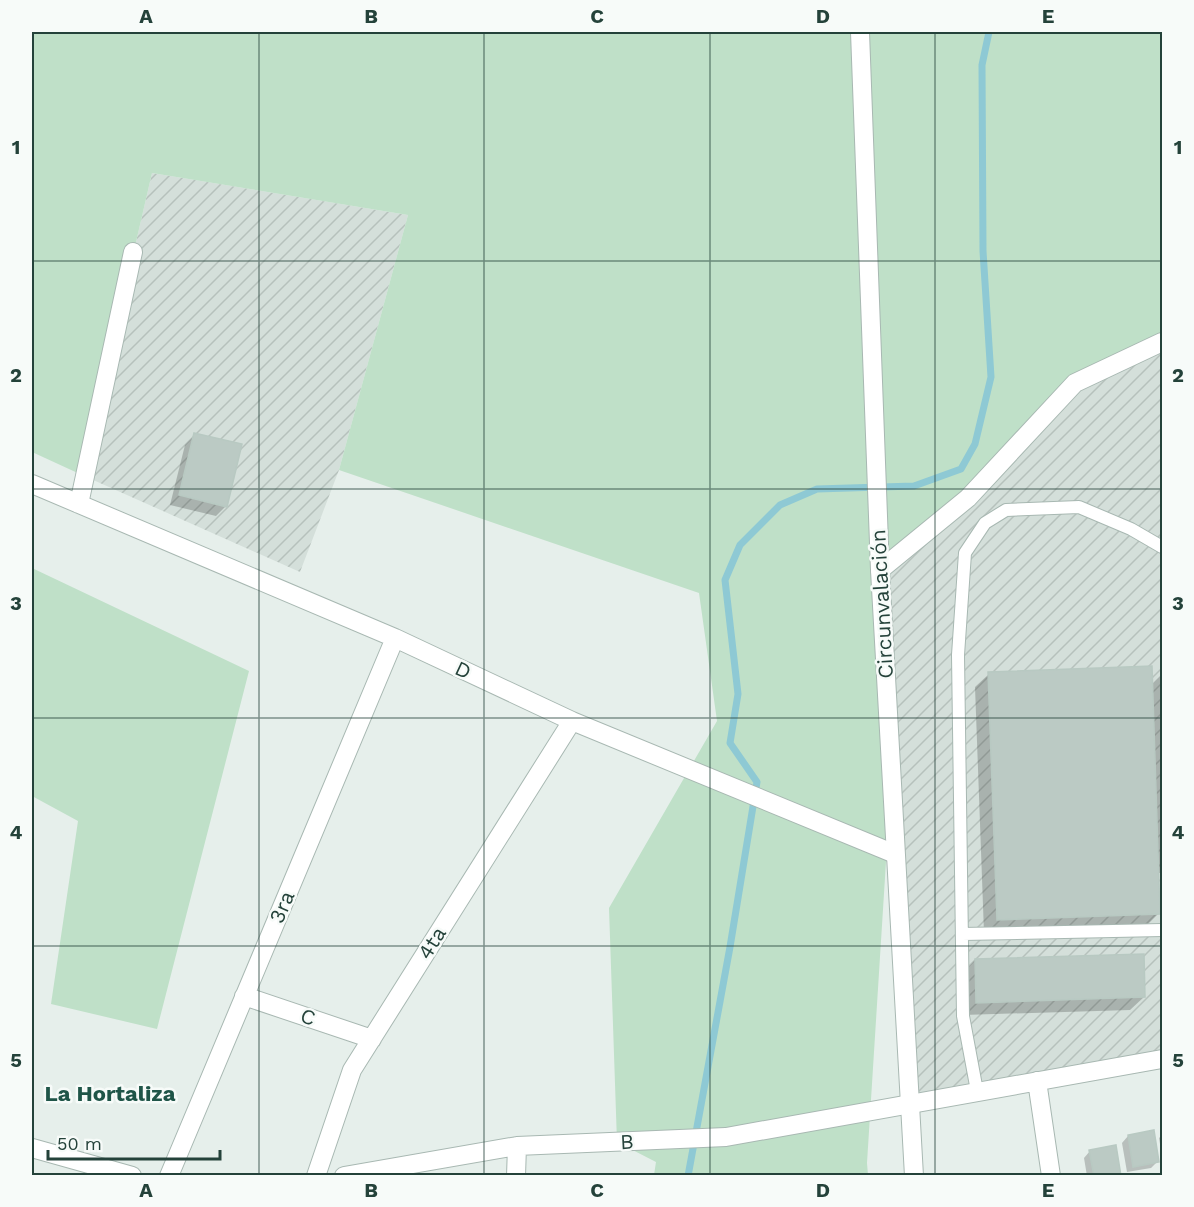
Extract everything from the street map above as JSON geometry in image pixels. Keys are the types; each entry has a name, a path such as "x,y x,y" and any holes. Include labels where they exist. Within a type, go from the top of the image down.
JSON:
{"street":[{"name":"Circunvalación","path":"860,32 880,570 914,1176"},
{"path":"79,504 133,252"},
{"path":"880,570 968,498 1075,383 1162,342"},
{"name":"D","path":"32,484 395,638 572,721 895,854"},
{"name":"3ra","path":"170,1176 395,638"},
{"name":"4ta","path":"315,1176 352,1070 572,721"},
{"name":"C","path":"244,996 372,1038"},
{"name":"B","path":"344,1176 517,1146 726,1137 1162,1059"},
{"path":"1037,1081 1051,1176"},
{"path":"516,1176 517,1146"},
{"path":"32,1148 132,1176"}],"lane":[{"path":"977,1091 963,1016 958,655 965,553 985,523 1006,510 1079,507 1131,529 1162,547"},
{"path":"962,934 1162,930"}],"shaded area":[{"path":"152,173 408,215 339,470 300,572 82,475"},
{"path":"1162,342 1162,1059 910,1103 880,570 1075,383"}],"green space":[{"path":"32,32 1162,32 1162,342 1075,383 880,571 888,830 868,1175 654,1175 656,1162 617,1142 609,908 717,721 699,593 339,470 408,215 152,173 82,475 32,452"},
{"path":"32,568 249,671 157,1029 51,1004 78,821 32,796"}],"building":[{"path":"194,433 242,444 227,507 179,495"},
{"path":"1152,666 1160,914 997,920 988,672"},
{"path":"1144,954 1145,997 976,1003 975,959"},
{"path":"1154,1130 1159,1162 1133,1167 1128,1135"},
{"path":"1116,1145 1121,1176 1094,1176 1089,1150"}],"waterway":[{"path":"688,1176 730,947 757,782 730,743 738,694 725,580 740,545 780,505 817,489 914,486 961,469 975,444 991,377 983,251 982,65 989,32"}],"district":[{"name":"La Hortaliza","path":"110,1093"}]}
